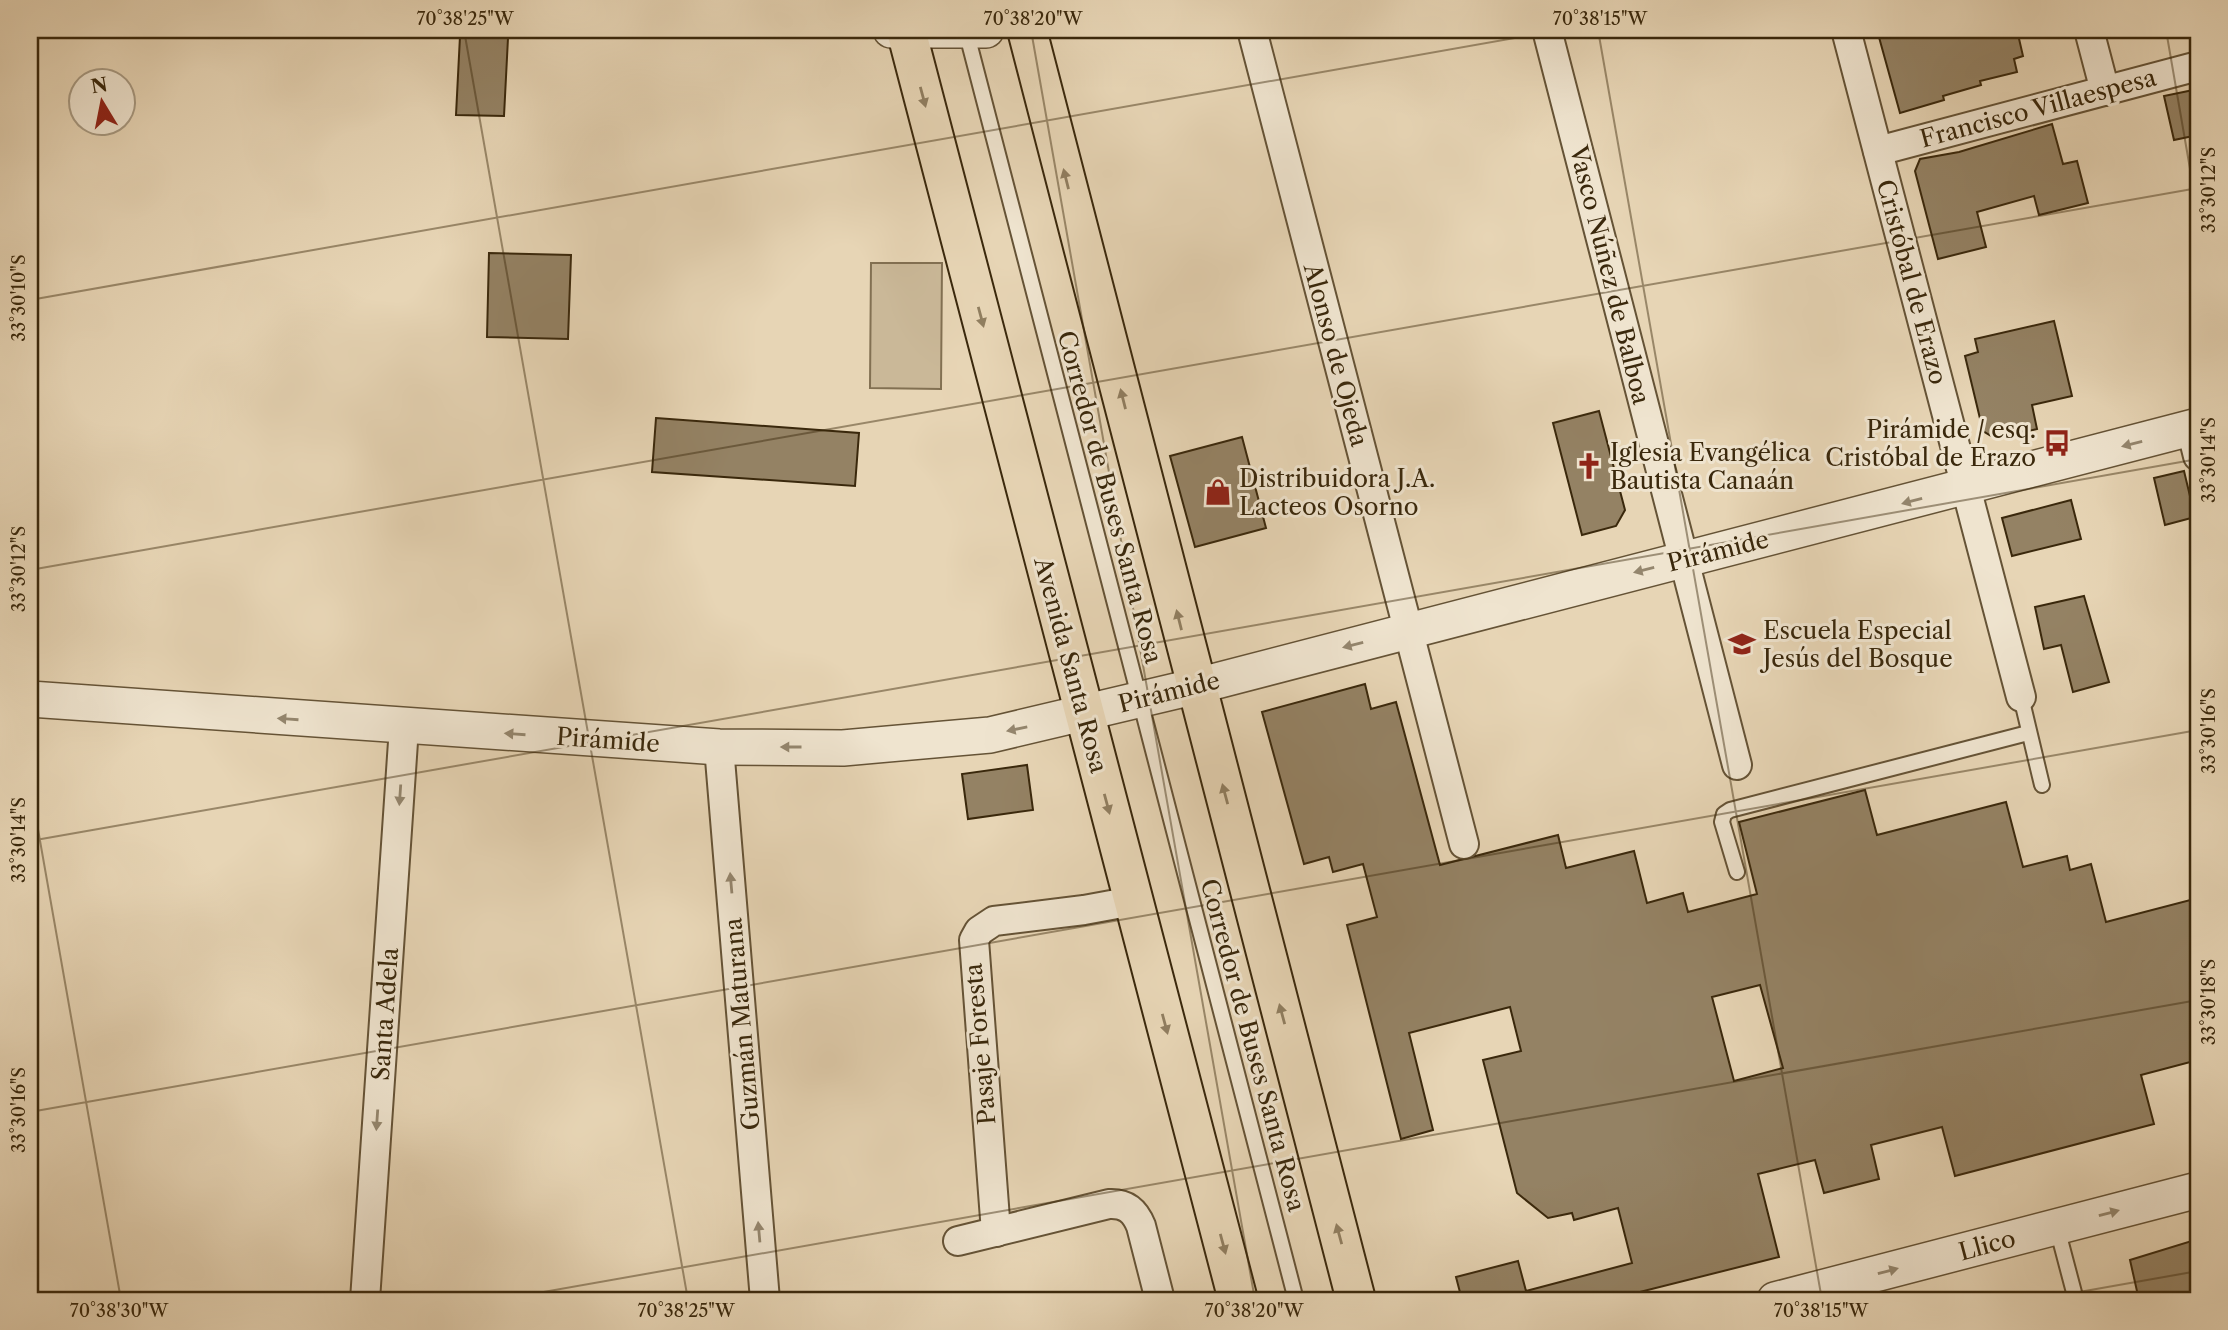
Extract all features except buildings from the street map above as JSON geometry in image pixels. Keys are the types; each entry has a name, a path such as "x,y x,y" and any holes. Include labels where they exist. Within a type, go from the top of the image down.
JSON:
{"main road":[{"name":"Avenida Santa Rosa","path":"901,30 1238,1300"},
{"path":"1027,30 1356,1300"}],"street":[{"path":"901,30 973,30"},
{"name":"Alonso de Ojeda","path":"1251,30 1464,844"},
{"name":"Vasco Núñez de Balboa","path":"1547,30 1737,765"},
{"name":"Cristóbal de Erazo","path":"1846,30 2021,697"},
{"path":"2089,30 2105,91"},
{"name":"Francisco Villaespesa","path":"1878,151 2198,66"},
{"name":"Pirámide","path":"30,699 719,747 843,748 944,741 990,735 1084,714 1966,487 2196,437"},
{"name":"Santa Adela","path":"365,1300 404,727"},
{"name":"Guzmán Maturana","path":"719,747 765,1300"},
{"name":"Pasaje Foresta","path":"996,1232 974,940 979,931 994,921 1065,913 1133,901"},
{"name":"Llico","path":"1775,1300 2198,1190"},
{"path":"958,1241 1109,1204 1125,1206 1137,1217 1141,1226 1160,1300"}],"lane":[{"name":"Corredor de Buses Santa Rosa","path":"973,30 1140,700 1296,1300"},
{"path":"2021,697 2042,785"},
{"path":"1737,872 1722,822 1730,810 2028,733"},
{"path":"2057,1227 2076,1300"}],"shaded area":[{"path":"871,263 942,263 941,389 870,388"}],"place":[{"name":"Pirámide / esq. Cristóbal de Erazo","path":"2057,443"},
{"name":"Iglesia Evangélica Bautista Canaán","path":"1589,466"},
{"name":"Distribuidora J.A. Lacteos Osorno","path":"1218,492"},
{"name":"Escuela Especial Jesús del Bosque","path":"1742,644"}]}
